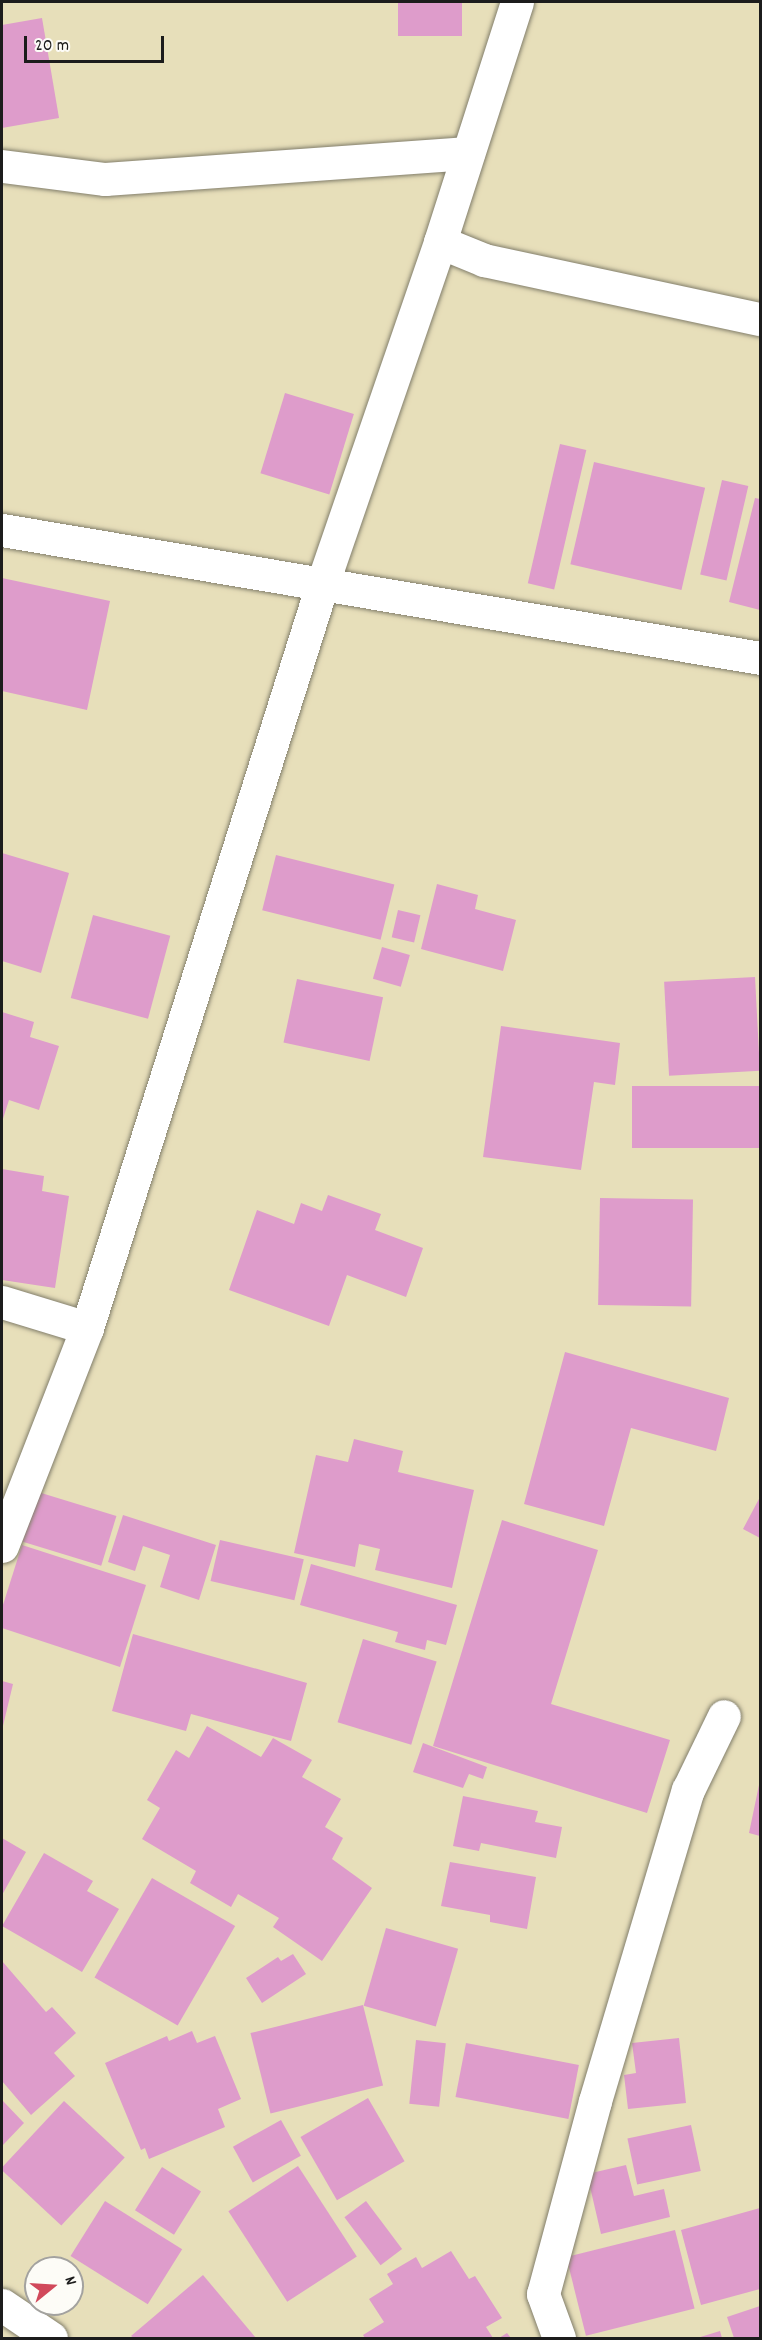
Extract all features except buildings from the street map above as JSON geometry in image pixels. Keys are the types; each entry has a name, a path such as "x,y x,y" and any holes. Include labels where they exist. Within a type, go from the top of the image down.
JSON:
{"street":[{"path":"2,1546 87,1328 323,582 440,242 517,2"},
{"path":"2,166 105,179 468,153"},
{"path":"440,242 484,260 760,319"},
{"path":"2,530 323,582 760,658"},
{"path":"2,1302 87,1328"},
{"path":"559,2338 543,2294 546,2282 595,2101 688,1790 724,1716"},
{"path":"2,2305 51,2338"}]}
